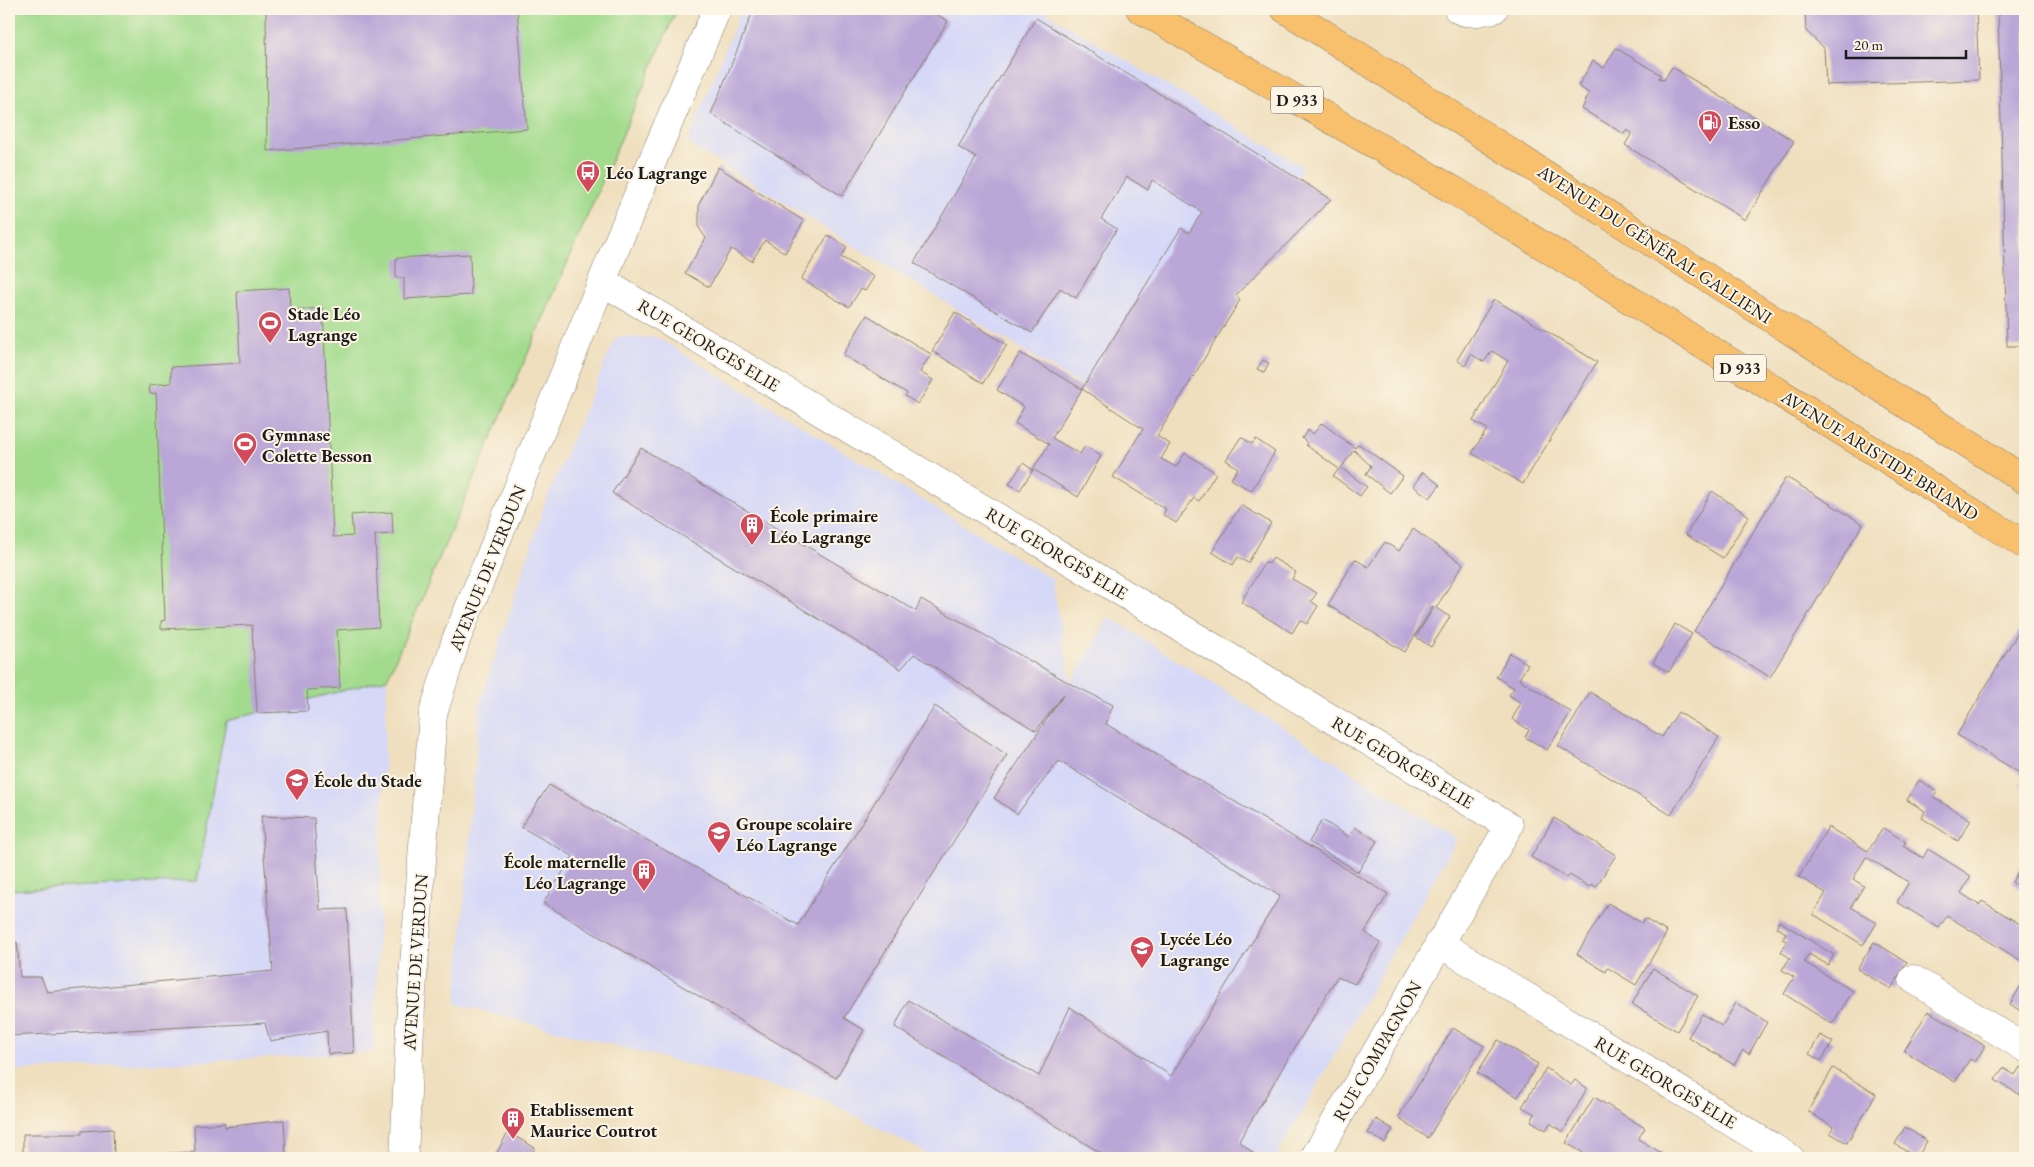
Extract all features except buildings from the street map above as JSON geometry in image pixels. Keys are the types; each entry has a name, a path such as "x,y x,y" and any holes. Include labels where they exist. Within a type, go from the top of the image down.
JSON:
{"main road":[{"name":"AVENUE ARISTIDE BRIAND","path":"1140,9 1455,190 2025,545"},
{"name":"AVENUE DU GÉNÉRAL GALLIENI","path":"1285,9 2025,480"}],"street":[{"path":"1458,9 1462,12 1479,12 1494,9"},
{"name":"AVENUE DE VERDUN","path":"404,1158 411,1005 433,714 456,640 602,282 716,10"},
{"name":"RUE GEORGES ELIE","path":"602,282 1047,546 1509,826"},
{"name":"RUE COMPAGNON","path":"1314,1158 1509,826"},
{"name":"RUE GEORGES ELIE","path":"1439,943 1790,1158"},
{"path":"1913,979 2025,1048"}],"shaded area":[{"path":"742,9 1040,9 1303,167 1145,425 687,143"},
{"name":"Groupe scolaire Léo Lagrange","path":"616,337 656,337 1052,579 1071,683 1109,617 1457,839 1276,1158 936,1158 825,1100 456,1004 480,703 546,500"},
{"name":"École du Stade","path":"387,679 374,1052 9,1071 9,890 197,881 226,721"}],"green space":[{"name":"Stade Léo Lagrange","path":"9,9 677,9 387,679 226,721 197,881 9,890"}],"place":[{"name":"Esso","path":"1710,143"},
{"name":"Léo Lagrange","path":"588,193"},
{"name":"Stade Léo Lagrange","path":"270,344"},
{"name":"Gymnase Colette Besson","path":"245,465"},
{"name":"École primaire Léo Lagrange","path":"752,546"},
{"name":"École du Stade","path":"297,801"},
{"name":"Groupe scolaire Léo Lagrange","path":"719,854"},
{"name":"École maternelle Léo Lagrange","path":"644,892"},
{"name":"Lycée Léo Lagrange","path":"1142,969"},
{"name":"Etablissement Maurice Coutrot","path":"513,1140"}]}
